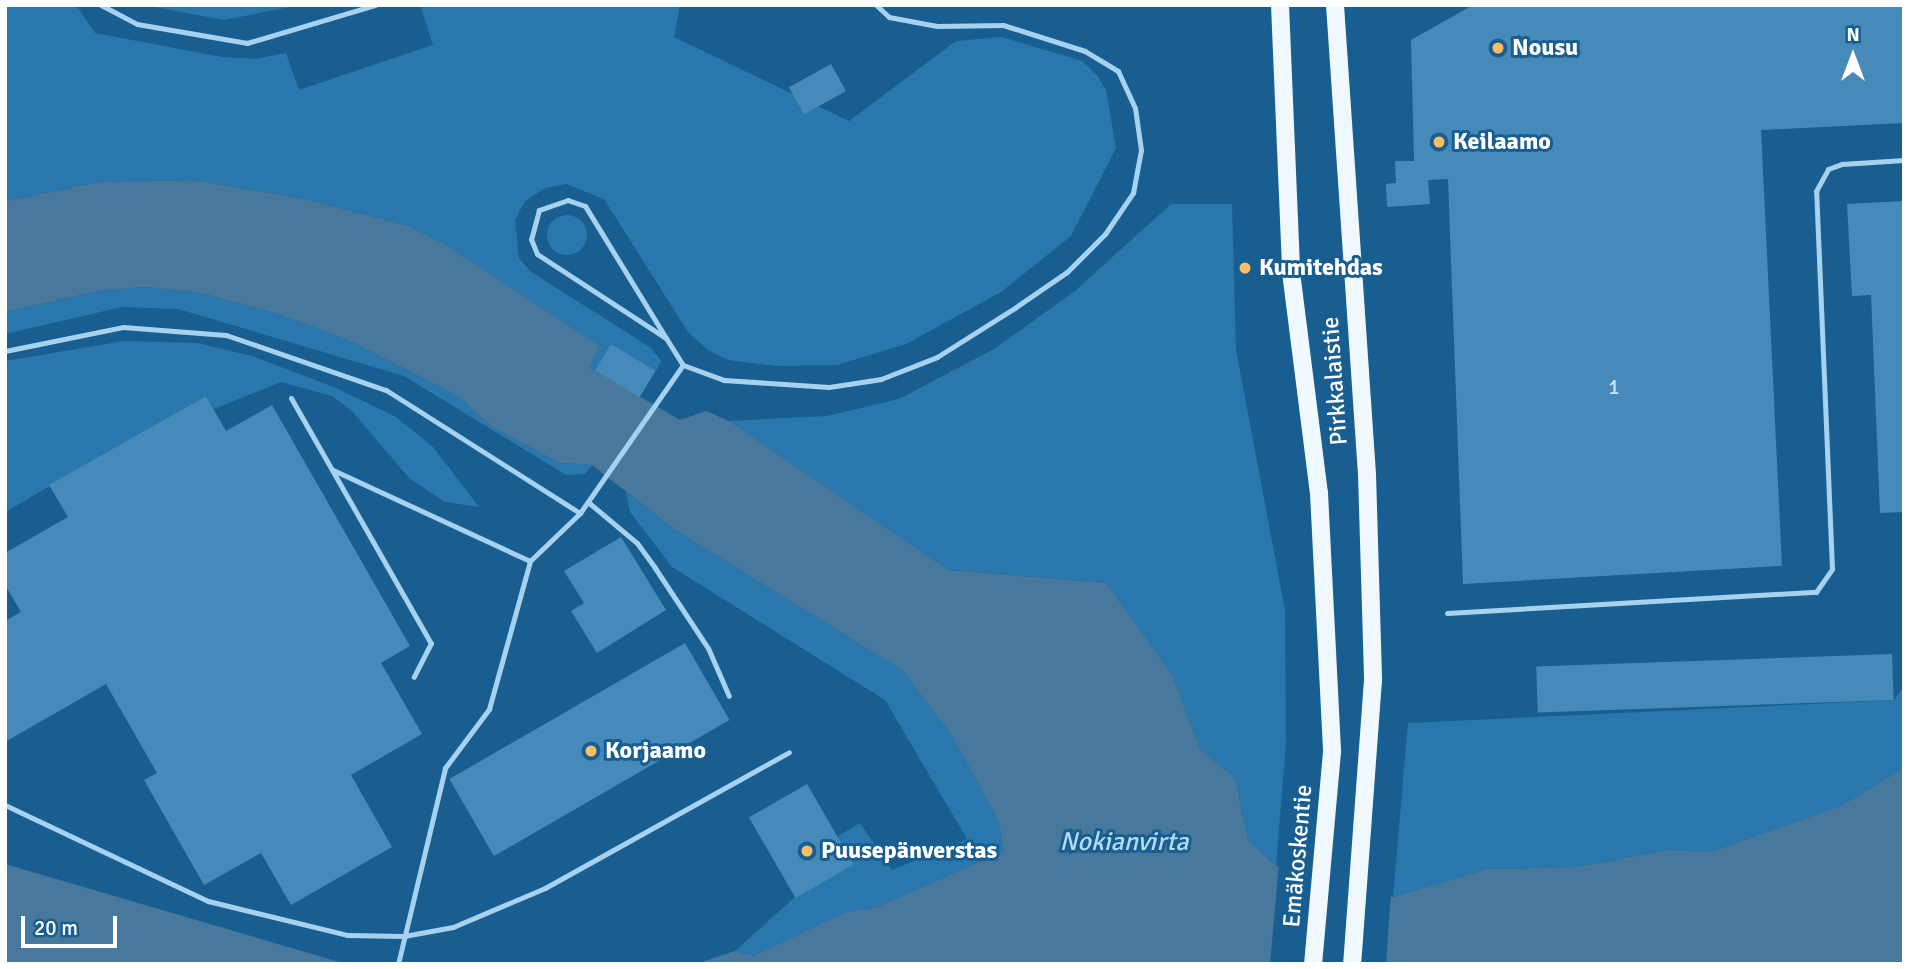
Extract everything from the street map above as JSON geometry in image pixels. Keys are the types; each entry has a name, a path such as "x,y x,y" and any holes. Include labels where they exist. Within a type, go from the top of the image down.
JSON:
{"main road":[{"name":"Pirkkalaistie","path":"1280,5 1291,272 1323,541 1332,752"},
{"name":"Pirkkalaistie","path":"1335,5 1371,553 1370,753 1352,964"},
{"name":"Emäkoskentie","path":"1313,964 1332,752"}],"lane":[{"path":"102,5 137,24 247,43 375,5"},
{"path":"666,338 549,266 531,239 539,210 568,200 585,206 683,365 724,380 784,387 881,379 937,357 1067,272 1105,234 1133,193 1141,150 1135,108 1118,71 1085,51 1003,25 937,26 889,17 876,5"},
{"path":"1447,613 1816,592 1832,569 1816,191 1828,169 1842,164 1904,160"},
{"path":"5,351 123,327 226,335 386,390 580,513"},
{"path":"398,964 446,768 489,709 530,561 580,513 683,365"},
{"path":"290,398 432,643 414,677"},
{"path":"331,469 530,561"},
{"path":"588,502 637,543 708,648 729,696"},
{"path":"5,805 208,901 347,935 404,936 453,927 545,888 789,752"}],"shaded area":[{"path":"5,5 76,5 95,33 222,57 255,59 286,53 299,90 433,45 421,8 428,5 680,5 674,37 849,121 956,41 1002,37 1082,61 1097,75 1106,90 1116,148 1071,236 1001,292 906,344 837,365 776,366 728,360 708,350 688,332 604,199 566,184 545,188 525,201 515,220 519,258 531,272 650,347 661,361 656,371 611,345 596,371 588,366 600,346 448,246 408,226 301,198 194,180 99,182 5,201"},
{"path":"144,5 300,5 224,20"},
{"path":"1171,204 1232,204 1236,350 1285,610 1286,742 1276,866 1248,840 1235,778 1200,749 1172,674 1106,583 948,570 729,421 827,416 899,399 994,349 1075,291"},
{"path":"567,215 581,221 587,235 581,249 567,255 553,249 547,235 553,221"},
{"path":"145,287 201,293 282,315 355,343 458,396 492,427 560,463 592,465 585,474 566,475 404,376 178,309 122,307 5,334 5,312 103,290"},
{"path":"124,341 197,343 252,356 336,388 396,417 433,447 479,507 445,502 410,479 351,410 332,396 281,382 214,409 206,396 5,512 5,361"},
{"path":"626,492 674,529 902,670 951,734 998,820 1004,851 877,907 846,912 753,956 735,951 795,897 852,865 837,837 860,823 892,870 967,839 885,700 672,567 630,512"},
{"path":"1904,686 1904,768 1841,806 1710,852 1666,850 1577,867 1487,869 1393,897 1408,723 1894,700"}],"water":[{"name":"Nokianvirta","path":"194,180 301,198 408,226 448,246 600,346 589,367 680,420 706,411 729,421 948,570 1106,583 1172,674 1200,749 1235,778 1248,840 1276,866 1393,897 1487,869 1577,867 1666,850 1710,852 1841,806 1904,768 1904,964 696,964 735,951 753,956 846,912 877,907 1004,851 998,820 951,734 902,670 674,529 592,465 560,463 492,427 458,396 355,343 282,315 201,293 145,287 103,290 5,312 5,201 99,182"},
{"path":"5,864 346,964 5,964"}],"pier":[{"path":"1279,863 1391,893 1386,964 1270,964"}],"building":[{"path":"1473,5 1904,5 1904,123 1761,130 1782,566 1463,584 1448,179 1428,180 1430,204 1387,207 1386,184 1396,183 1395,161 1414,161 1411,40"},
{"path":"831,64 846,91 804,114 789,87"},
{"path":"1904,201 1904,512 1880,513 1871,295 1852,296 1847,204"},
{"path":"611,344 656,371 640,397 595,371"},
{"path":"206,396 226,431 272,405 410,646 381,663 422,734 351,775 392,847 291,905 261,853 204,885 144,780 157,773 106,684 5,742 5,621 21,612 5,585 5,553 68,517 49,485"},
{"path":"621,537 666,610 597,653 571,611 584,603 564,571"},
{"name":"Korjaamo","path":"685,643 730,720 494,856 449,779"},
{"path":"1892,654 1894,700 1538,712 1536,666"},
{"name":"Puusepänverstas","path":"807,784 853,865 795,898 749,818"}],"place":[{"name":"Nousu","path":"1498,48"},
{"name":"Keilaamo","path":"1439,142"},
{"name":"Kumitehdas","path":"1245,268"},
{"name":"Korjaamo","path":"591,751"},
{"name":"Puusepänverstas","path":"807,851"}]}
